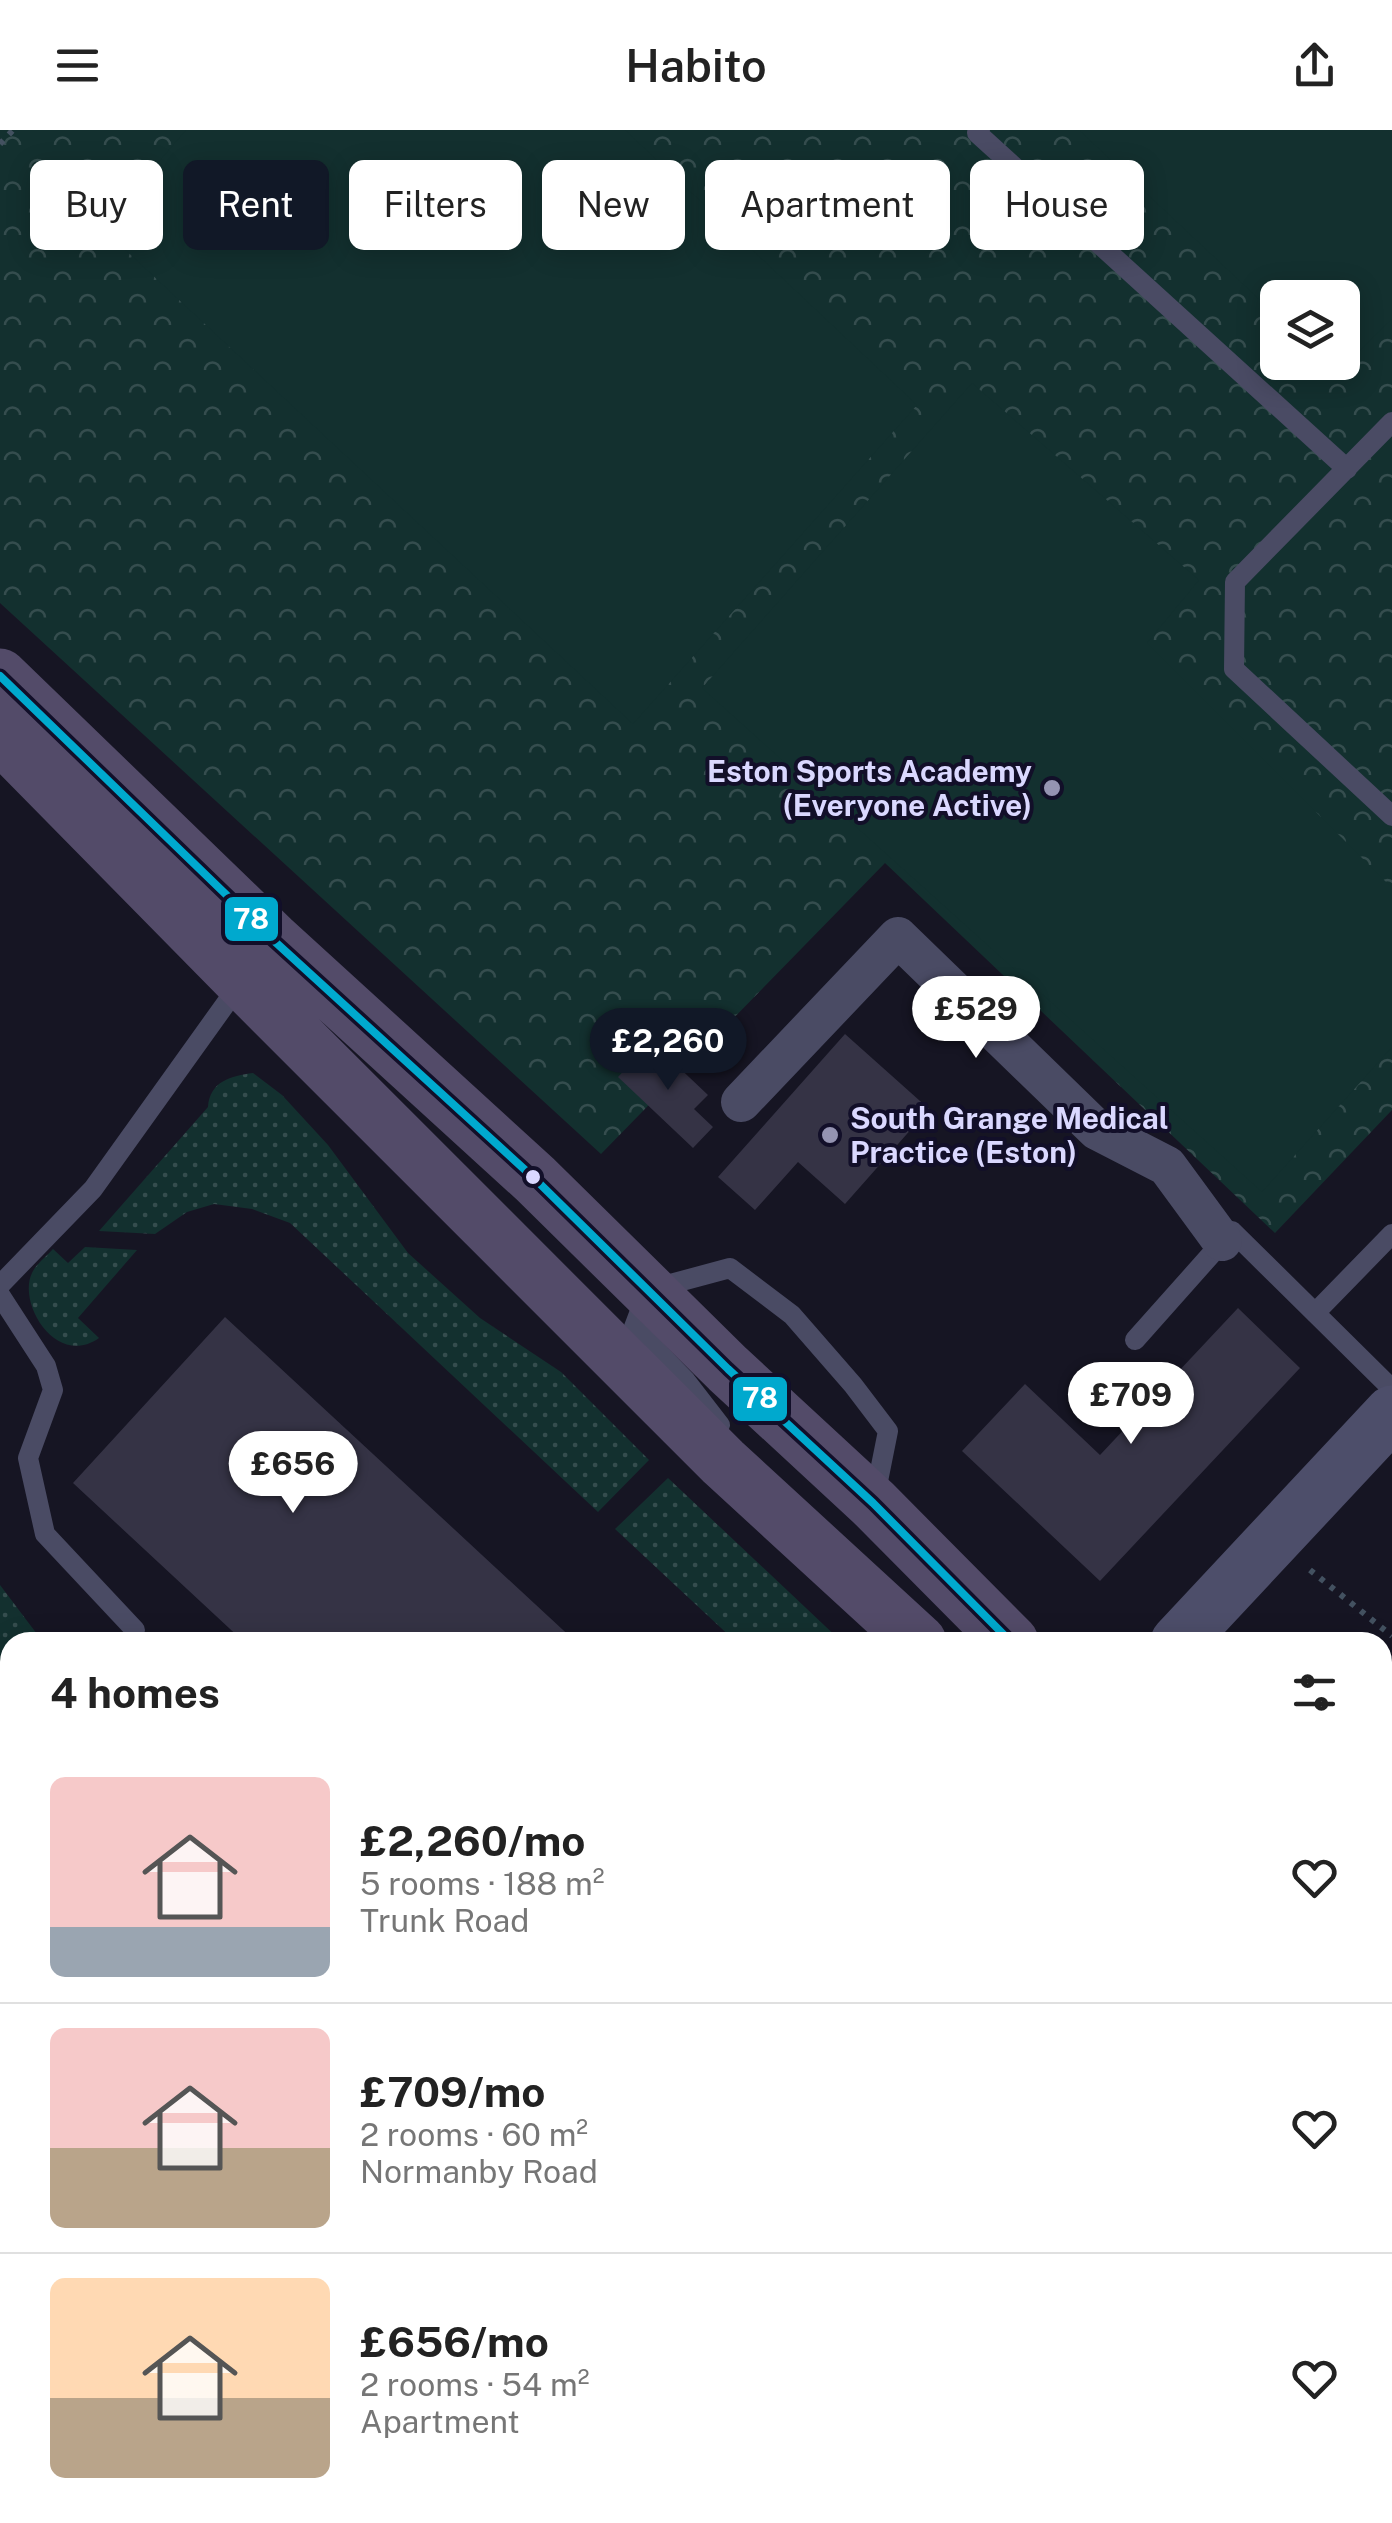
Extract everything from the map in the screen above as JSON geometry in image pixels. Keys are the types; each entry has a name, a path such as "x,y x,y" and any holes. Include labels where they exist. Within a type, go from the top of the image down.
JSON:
{"main road":[{"path":"0,676 257,960 723,1462 909,1632"},
{"path":"0,736 257,960 535,1179 728,1369 874,1503 1001,1632"}],"street":[{"path":"741,1102 898,937 1097,1130 1168,1166 1222,1241"},
{"path":"1188,1632 1392,1412"}],"lane":[{"path":"980,130 977,133 1347,469"},
{"path":"1392,422 1235,582 1234,669 1392,816"},
{"path":"0,1285 94,1189 257,960"},
{"path":"1135,1340 1232,1230 1392,1388"},
{"path":"1315,1312 1392,1234"},
{"path":"805,1537 686,1381 634,1327 648,1290 730,1268 792,1315 888,1431 874,1503"},
{"path":"0,1295 46,1366 53,1390 28,1458 45,1534 134,1630"}],"path":[{"path":"0,144 13,130"},
{"path":"1274,1541 1387,1632"}],"green space":[{"path":"0,130 1392,130 1392,1110 1275,1233 885,863 601,1154 0,603"},
{"path":"186,130 625,130 657,160 542,160 542,250 685,250 685,187 705,205 705,250 752,250 917,405 633,724 126,250 163,250 160,160"},
{"path":"1392,130 1392,319 1360,350 1360,280 1260,280 1260,300 1144,191 1144,160 1111,160 1080,131"},
{"name":"Eston Sports Academy (Everyone Active)","path":"972,383 1199,580 1147,643 1392,888 1392,1047 1262,1192 702,688"},
{"path":"253,1073 282,1095 328,1145 408,1253 480,1318 561,1372 649,1460 598,1512 290,1223 252,1209 214,1204 187,1212 155,1234 99,1231 208,1107 217,1086 230,1078"},
{"path":"85,1247 137,1250 78,1318 99,1338 83,1345 69,1345 44,1328 30,1300 29,1286 32,1273 53,1249 68,1263"},
{"path":"668,1478 831,1632 725,1632 615,1529"},
{"path":"0,1585 35,1632 0,1632"}],"building":[{"name":"South Grange Medical Practice (Eston)","path":"845,1034 929,1109 845,1204 798,1162 755,1210 718,1177"},
{"path":"651,1041 708,1095 694,1109 713,1127 693,1148 618,1077"},
{"path":"1238,1308 1300,1368 1100,1581 962,1451 1025,1384 1100,1455"},
{"path":"225,1317 565,1632 233,1632 73,1483"}],"transit line":[{"name":"78","path":"0,676 272,939 535,1179 728,1369 873,1503 1001,1632"}],"place":[{"name":"Eston Sports Academy (Everyone Active)","path":"1052,788"},
{"name":"South Grange Medical Practice (Eston)","path":"830,1135"}]}
